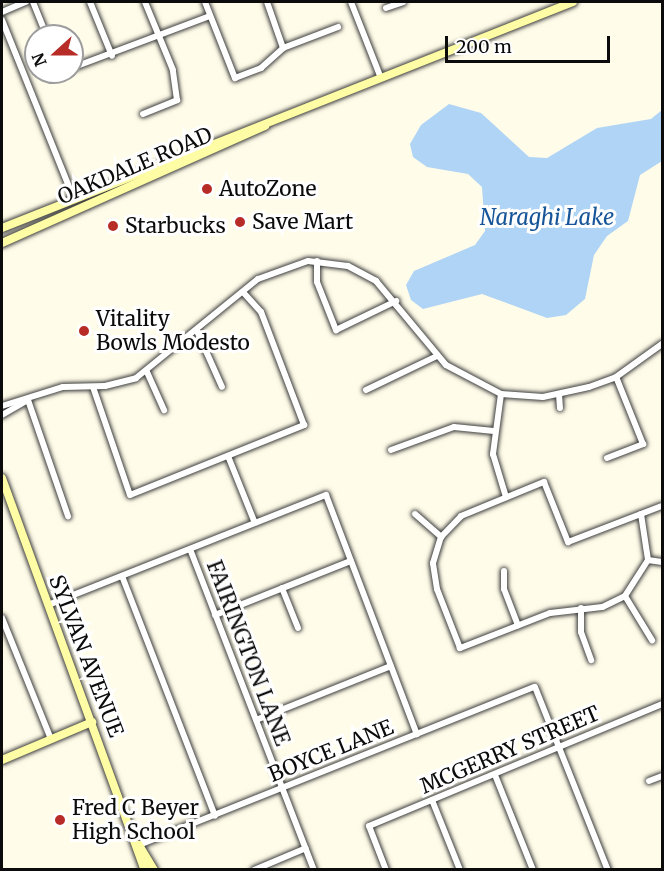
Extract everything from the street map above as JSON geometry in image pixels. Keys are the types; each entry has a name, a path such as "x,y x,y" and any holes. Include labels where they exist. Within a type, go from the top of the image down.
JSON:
{"main road":[{"name":"OAKDALE ROAD","path":"2,243 180,166 282,117 573,2"},
{"name":"OAKDALE ROAD","path":"2,228 232,132 282,117"},
{"path":"180,166 232,132"},
{"name":"SYLVAN AVENUE","path":"2,478 92,722 140,845 154,870"},
{"path":"2,760 92,722"},
{"name":"SYLVAN AVENUE","path":"140,845 145,870"}],"street":[{"path":"2,12 26,2"},
{"path":"33,2 42,24"},
{"path":"90,2 112,56"},
{"path":"143,114 177,100 173,70 145,2"},
{"path":"205,2 235,78 261,68 284,48 338,27"},
{"path":"267,2 284,48"},
{"path":"351,2 381,78"},
{"path":"386,8 403,2"},
{"path":"84,66 210,16"},
{"path":"2,20 74,199"},
{"path":"317,261 317,282 336,330 396,302"},
{"path":"2,406 28,400 63,387 93,387 123,383 147,372 243,292 275,269 317,261 357,270 396,302 437,356 465,379 501,394 559,394 616,376 663,344"},
{"path":"93,387 130,495 304,425 261,312 243,292"},
{"path":"196,331 222,387"},
{"path":"366,390 437,356"},
{"path":"147,372 164,410"},
{"path":"607,458 643,444 616,376"},
{"path":"501,394 492,454 506,496"},
{"path":"559,394 560,408"},
{"path":"2,414 28,400"},
{"path":"28,400 68,516"},
{"path":"391,450 454,427 494,431"},
{"path":"228,456 255,523"},
{"path":"641,514 648,560 625,596 602,607 581,608 518,625 460,648 435,581 441,537 461,516 544,482 568,542 641,514 663,506"},
{"path":"48,605 326,495 417,734"},
{"path":"416,514 441,537"},
{"name":"FAIRINGTON LANE","path":"190,549 314,870"},
{"path":"648,560 663,562"},
{"path":"215,615 351,561"},
{"path":"504,571 504,589 518,625"},
{"path":"122,576 215,816"},
{"path":"282,588 298,628"},
{"path":"625,596 652,640"},
{"path":"581,608 581,632 591,660"},
{"path":"3,617 51,739"},
{"path":"256,720 392,666"},
{"name":"BOYCE LANE","path":"140,845 535,687 560,750"},
{"path":"661,705 663,715"},
{"name":"MCGERRY STREET","path":"386,870 369,826 560,750 661,705"},
{"path":"560,750 608,870"},
{"path":"495,775 533,870"},
{"path":"649,781 663,776"},
{"path":"432,800 460,870"},
{"path":"254,870 306,848"}],"water":[{"name":"Naraghi Lake","path":"449,104 481,113 529,157 547,158 597,128 651,119 662,110 662,161 640,175 628,221 607,236 594,255 585,299 566,315 547,318 482,294 423,309 411,300 406,285 414,271 475,245 485,231 482,187 468,174 427,167 413,157 410,144 421,125"}],"place":[{"name":"AutoZone","path":"207,189"},
{"name":"Save Mart","path":"240,222"},
{"name":"Starbucks","path":"113,226"},
{"name":"Vitality Bowls Modesto","path":"84,331"},
{"name":"Fred C Beyer High School","path":"60,820"}]}
